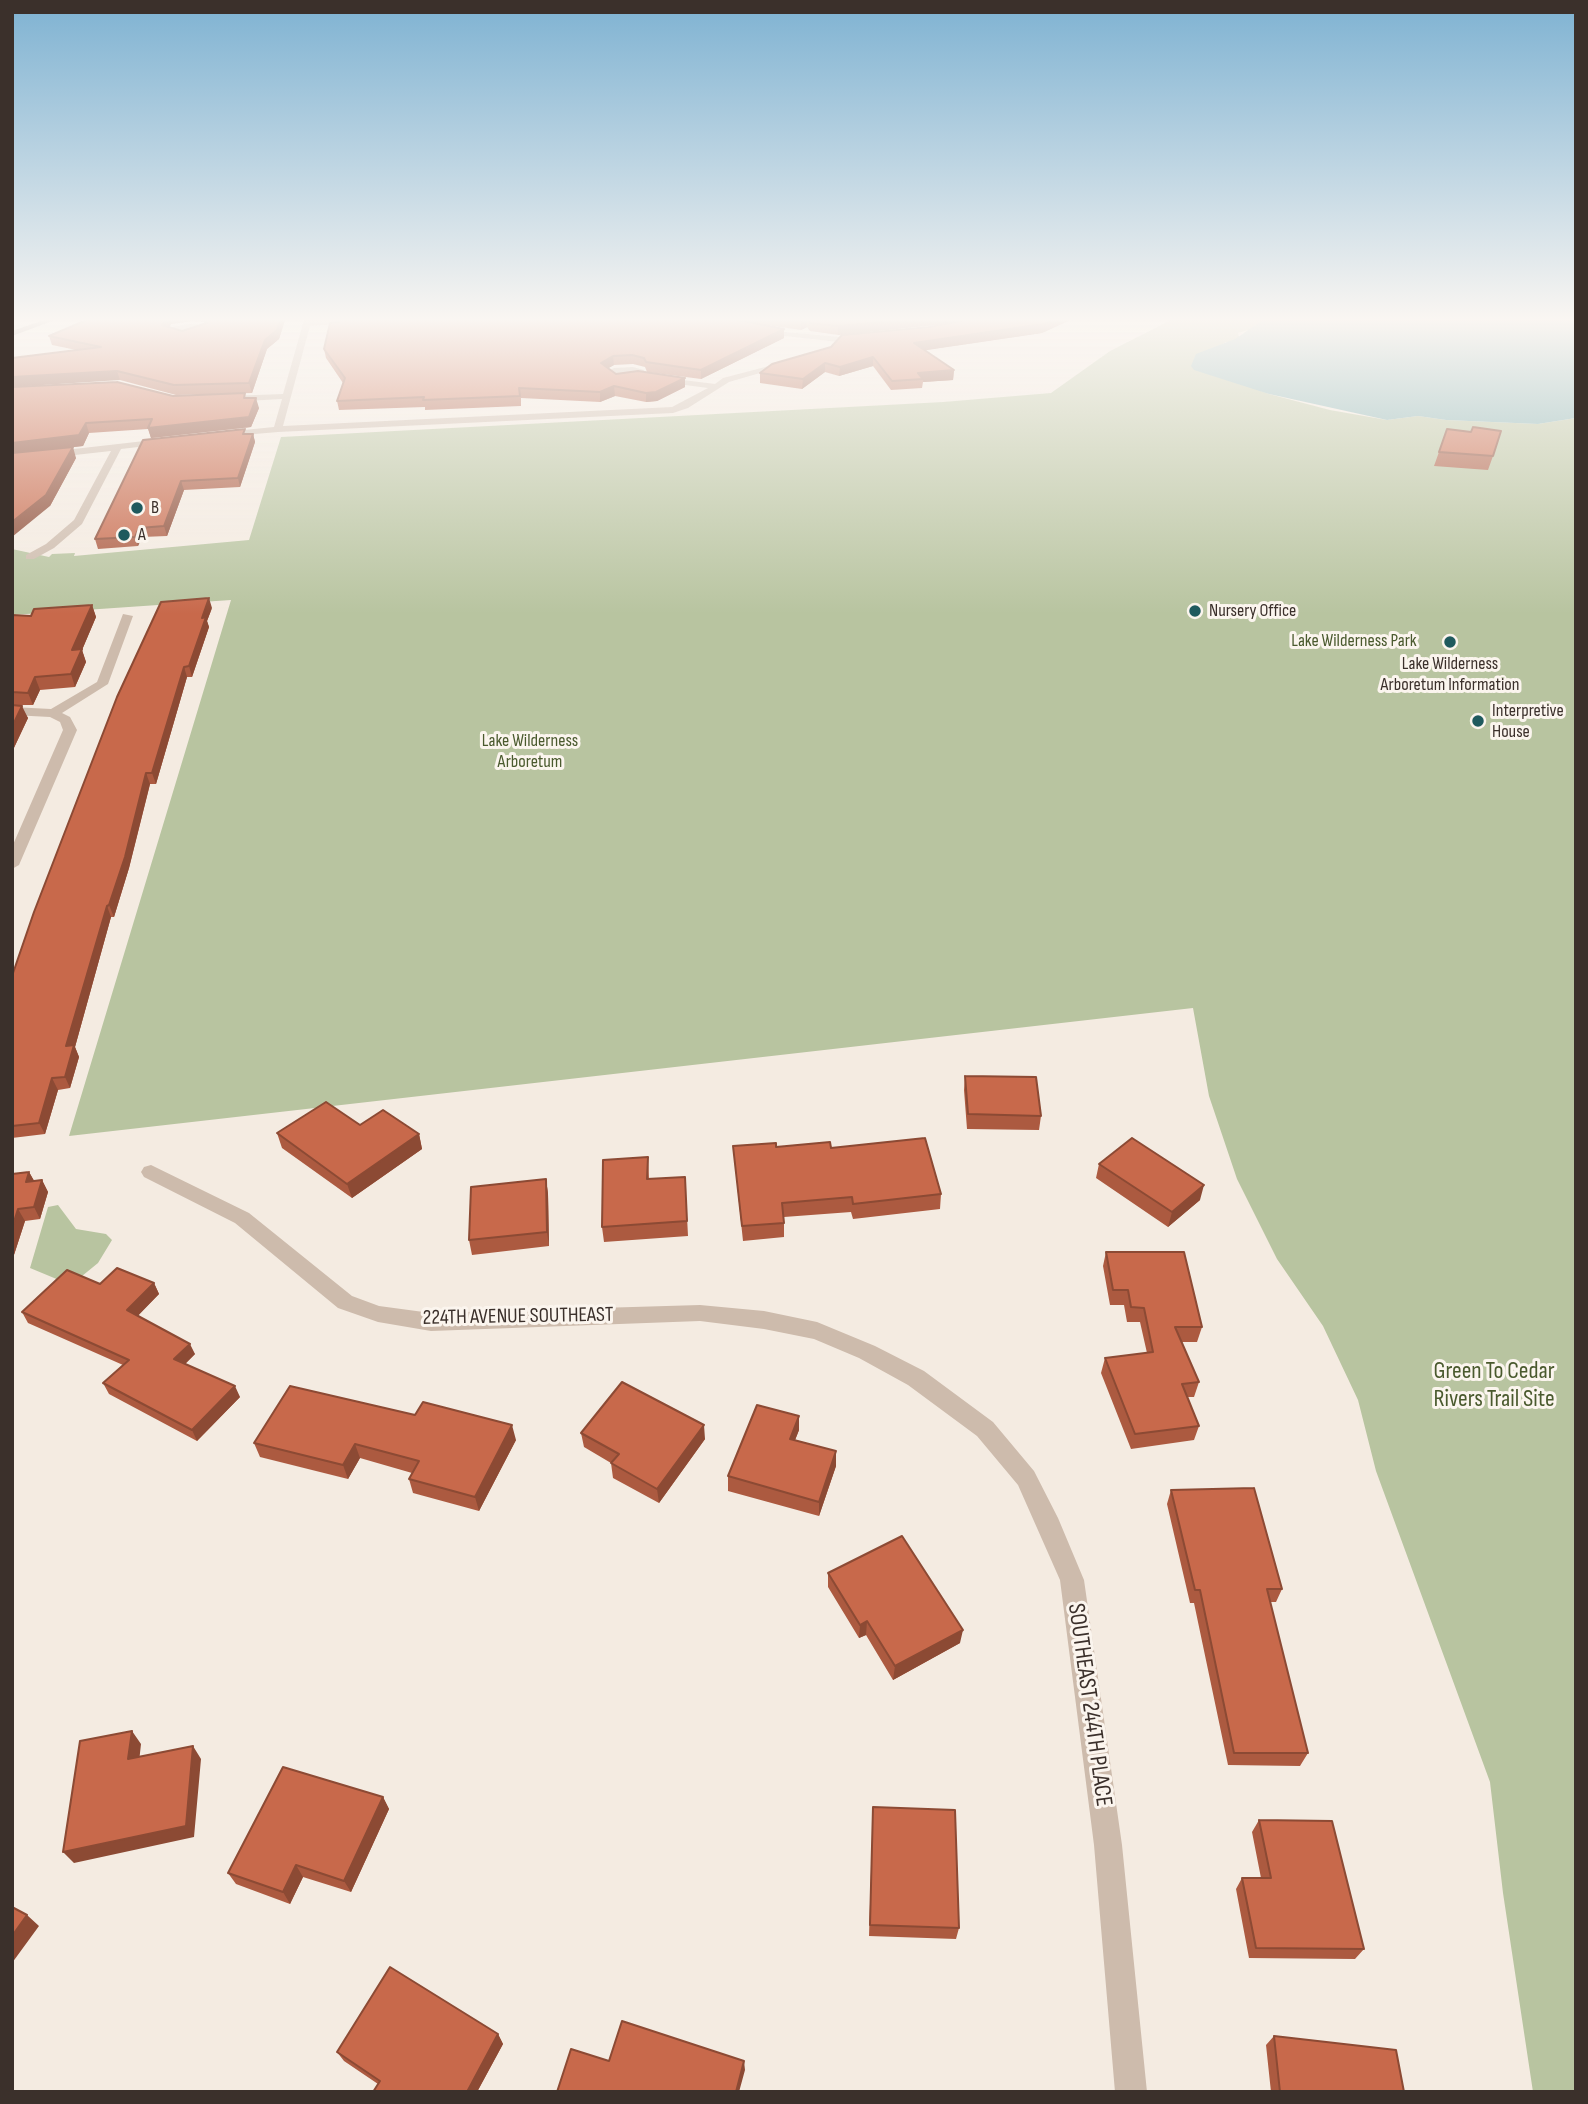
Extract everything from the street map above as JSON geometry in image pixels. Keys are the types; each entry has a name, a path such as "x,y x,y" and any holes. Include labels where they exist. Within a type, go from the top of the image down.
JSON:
{"street":[{"path":"278,429 281,418"},
{"path":"212,436 278,429 519,418"},
{"path":"12,459 172,441"},
{"path":"30,557 50,546 78,522 118,447"},
{"path":"53,713 102,684 127,616"},
{"path":"12,711 53,713 65,720 69,730 12,865"},
{"name":"224TH AVENUE SOUTHEAST","path":"151,1171 242,1218 345,1302 378,1314 431,1322 699,1313 764,1320 817,1331 916,1378"},
{"name":"SOUTHEAST 244TH PLACE","path":"916,1378 985,1429 1026,1478 1050,1526 1072,1580 1108,1845 1131,2092"}],"green space":[{"path":"637,418 1433,418 1538,424 1576,418 1576,2092 1533,2092 1503,1893 1490,1782 1376,1471 1358,1400 1323,1326 1277,1259 1237,1179 1209,1096 1193,1008 69,1136 231,600 12,615 12,549 49,557 52,554 75,553 74,556 249,540 281,437"},
{"path":"58,1205 76,1229 106,1234 112,1240 98,1263 71,1285 30,1268 48,1207"}],"water":[{"path":"1433,418 1575,418 1538,424"}],"building":[{"path":"12,418 238,418 148,428 152,419 86,423 79,435 12,443"},
{"path":"1473,427 1501,431 1493,456 1439,452 1447,429 1471,432"},
{"path":"245,429 243,434 253,434 238,478 181,481 164,526 139,528 135,537 95,539 143,440"},
{"path":"73,447 46,495 12,522 12,453"},
{"path":"209,598 202,618 206,617 189,666 184,667 152,773 146,773 125,857 107,906 66,1046 74,1045 65,1077 52,1078 39,1123 12,1126 12,976 34,912 117,697 161,602"},
{"path":"92,605 72,650 82,649 71,674 35,677 28,693 12,692 12,615 31,616 34,609"},
{"path":"12,705 22,706 12,727"},
{"path":"965,1076 1036,1077 1041,1116 968,1114"},
{"path":"326,1102 360,1125 383,1110 419,1134 347,1184 277,1133"},
{"path":"925,1138 941,1194 853,1204 852,1197 782,1203 784,1223 742,1226 733,1146 776,1143 776,1147 830,1142 831,1148"},
{"path":"1132,1138 1204,1185 1172,1212 1099,1164"},
{"path":"648,1157 647,1179 685,1177 687,1221 602,1227 603,1160"},
{"path":"29,1172 26,1182 42,1180 34,1207 18,1209 12,1228 12,1174"},
{"path":"546,1179 547,1232 469,1240 471,1187"},
{"path":"1106,1252 1184,1252 1202,1327 1175,1327 1199,1382 1182,1384 1199,1426 1135,1434 1105,1358 1153,1352 1144,1308 1131,1307 1128,1290 1113,1290"},
{"path":"117,1268 154,1283 127,1310 190,1344 174,1359 235,1386 192,1430 103,1383 129,1360 22,1312 67,1270 100,1284"},
{"path":"622,1382 704,1425 657,1489 611,1463 619,1454 581,1433"},
{"path":"290,1386 415,1415 423,1402 512,1425 475,1497 409,1479 419,1461 355,1444 343,1465 254,1443"},
{"path":"757,1405 799,1416 790,1439 836,1451 819,1502 728,1476"},
{"path":"1254,1488 1282,1589 1267,1589 1308,1753 1234,1753 1200,1590 1195,1590 1171,1490"},
{"path":"902,1536 963,1630 895,1666 867,1621 860,1625 828,1573"},
{"path":"132,1731 128,1759 193,1746 186,1826 63,1852 80,1741"},
{"path":"283,1767 383,1797 344,1881 296,1865 283,1892 228,1873"},
{"path":"873,1807 955,1810 959,1928 870,1925"},
{"path":"1259,1820 1332,1821 1364,1949 1256,1948 1242,1878 1271,1878"},
{"path":"12,1907 27,1915 12,1936"},
{"path":"390,1967 498,2034 467,2092 373,2092 380,2081 337,2052"},
{"path":"622,2021 744,2061 736,2092 557,2092 571,2049 609,2061"},
{"path":"1274,2036 1396,2050 1404,2092 1280,2092"}],"place":[{"name":"B","path":"137,508"},
{"name":"A","path":"124,535"},
{"name":"Nursery Office","path":"1195,611"},
{"name":"Lake Wilderness Arboretum Information","path":"1450,642"},
{"name":"Interpretive House","path":"1478,721"}],"park label":[{"name":"Lake Wilderness Park","path":"1354,641"},
{"name":"Lake Wilderness Arboretum","path":"530,751"},
{"name":"Green To Cedar Rivers Trail Site","path":"1494,1386"}]}
